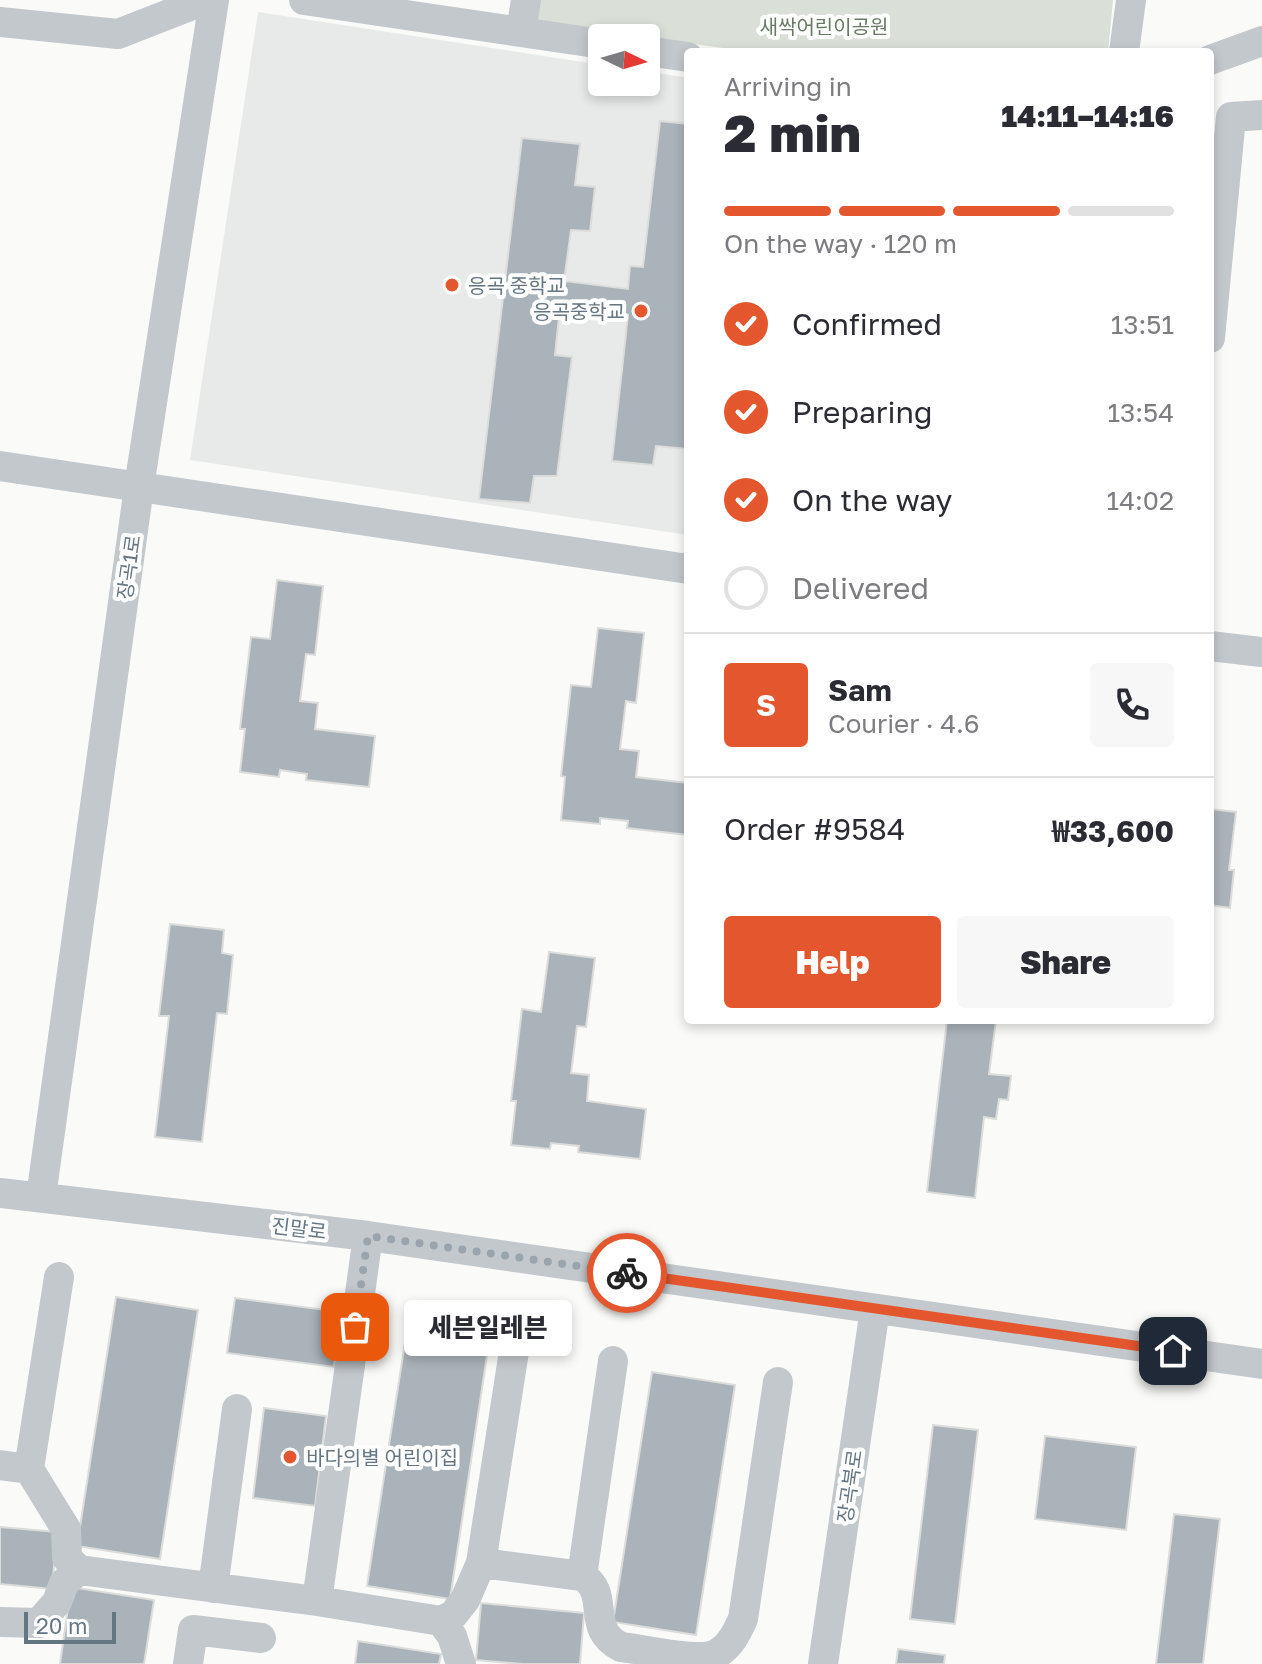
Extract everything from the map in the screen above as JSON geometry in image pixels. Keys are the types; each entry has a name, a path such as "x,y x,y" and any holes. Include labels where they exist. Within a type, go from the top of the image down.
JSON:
{"street":[{"path":"0,22 118,34 205,0"},
{"name":"장곡1로","path":"41,1197 139,487 214,0"},
{"path":"304,0 588,42"},
{"path":"521,31 526,0"},
{"path":"1125,48 1131,0"},
{"path":"1214,59 1262,41"},
{"path":"660,53 684,56"},
{"path":"1214,296 1231,117 1262,115"},
{"path":"0,466 684,568"},
{"path":"1214,646 1262,652"},
{"name":"진말로","path":"0,1193 368,1236 1262,1364"},
{"path":"317,1601 368,1236"},
{"path":"59,1277 15,1467 66,1529 67,1558 79,1570 317,1601 441,1621 453,1615 465,1600 481,1563 515,1345"},
{"name":"장곡북로","path":"823,1664 875,1309"},
{"path":"582,1576 613,1361"},
{"path":"481,1563 582,1576 591,1581 598,1599 599,1627 609,1641 621,1647 699,1657 716,1655 734,1639 743,1619 778,1382"},
{"path":"213,1588 237,1409"},
{"path":"0,1622 39,1623 57,1602 64,1583 79,1570"},
{"path":"188,1664 193,1630 259,1651 267,1595"},
{"path":"441,1621 452,1636 461,1664"}],"shaded area":[{"name":"응곡 중학교","path":"258,12 588,63 588,96 660,96 660,73 684,77 684,534 190,460"}],"green space":[{"name":"새싹어린이공원","path":"539,0 1113,0 1108,48 723,48 660,39 660,24 588,24 588,29 536,22"}],"building":[{"name":"응곡중학교","path":"660,121 684,124 684,449 656,446 653,465 612,461 628,315 560,307 555,355 572,357 557,476 534,476 530,503 479,499 522,138 580,144 575,185 595,187 590,231 571,230 564,281 628,289 630,266 643,267"},
{"path":"277,580 323,586 315,655 306,654 300,701 318,703 315,729 375,736 369,787 306,780 307,774 280,770 279,777 240,772 245,729 240,729 251,637 270,639"},
{"path":"598,628 644,633 636,703 626,701 620,749 639,751 636,777 684,783 684,835 627,828 628,821 600,818 600,824 561,820 565,777 561,776 571,685 591,687"},
{"path":"1214,809 1236,812 1229,870 1234,870 1230,908 1214,906"},
{"path":"170,924 224,930 222,953 233,955 227,1014 217,1013 202,1142 155,1137 169,1016 159,1016"},
{"path":"549,952 595,958 586,1027 577,1026 571,1073 589,1075 587,1101 646,1109 640,1159 578,1152 579,1146 551,1143 550,1149 511,1145 516,1101 511,1101 522,1009 541,1012"},
{"path":"947,1024 995,1024 989,1074 1011,1076 1008,1100 999,1099 996,1119 984,1117 975,1198 927,1192"},
{"path":"116,1297 198,1310 160,1559 77,1546"},
{"path":"235,1298 341,1312 334,1367 227,1353"},
{"path":"406,1336 488,1349 450,1599 367,1586"},
{"path":"652,1372 735,1385 696,1635 613,1622"},
{"name":"바다의별 어린이집","path":"264,1408 326,1416 315,1506 253,1498"},
{"path":"933,1425 978,1430 955,1624 910,1619"},
{"path":"1045,1436 1136,1447 1126,1530 1035,1519"},
{"path":"1174,1514 1220,1519 1203,1664 1156,1664"},
{"path":"0,1527 57,1532 52,1589 0,1584"},
{"path":"71,1587 154,1600 144,1664 60,1664"},
{"path":"481,1603 584,1613 580,1664 476,1660"},
{"path":"358,1641 441,1654 439,1664 355,1664"},
{"path":"898,1649 945,1655 944,1664 896,1664"}],"way so far":[{"path":"355,1327 368,1236 627,1273"}],"place":[{"name":"응곡 중학교","path":"452,285"},
{"name":"응곡중학교","path":"641,311"},
{"name":"세븐일레븐","path":"355,1327"},
{"name":"바다의별 어린이집","path":"290,1457"}],"route":[{"path":"627,1273 1173,1351"}]}
